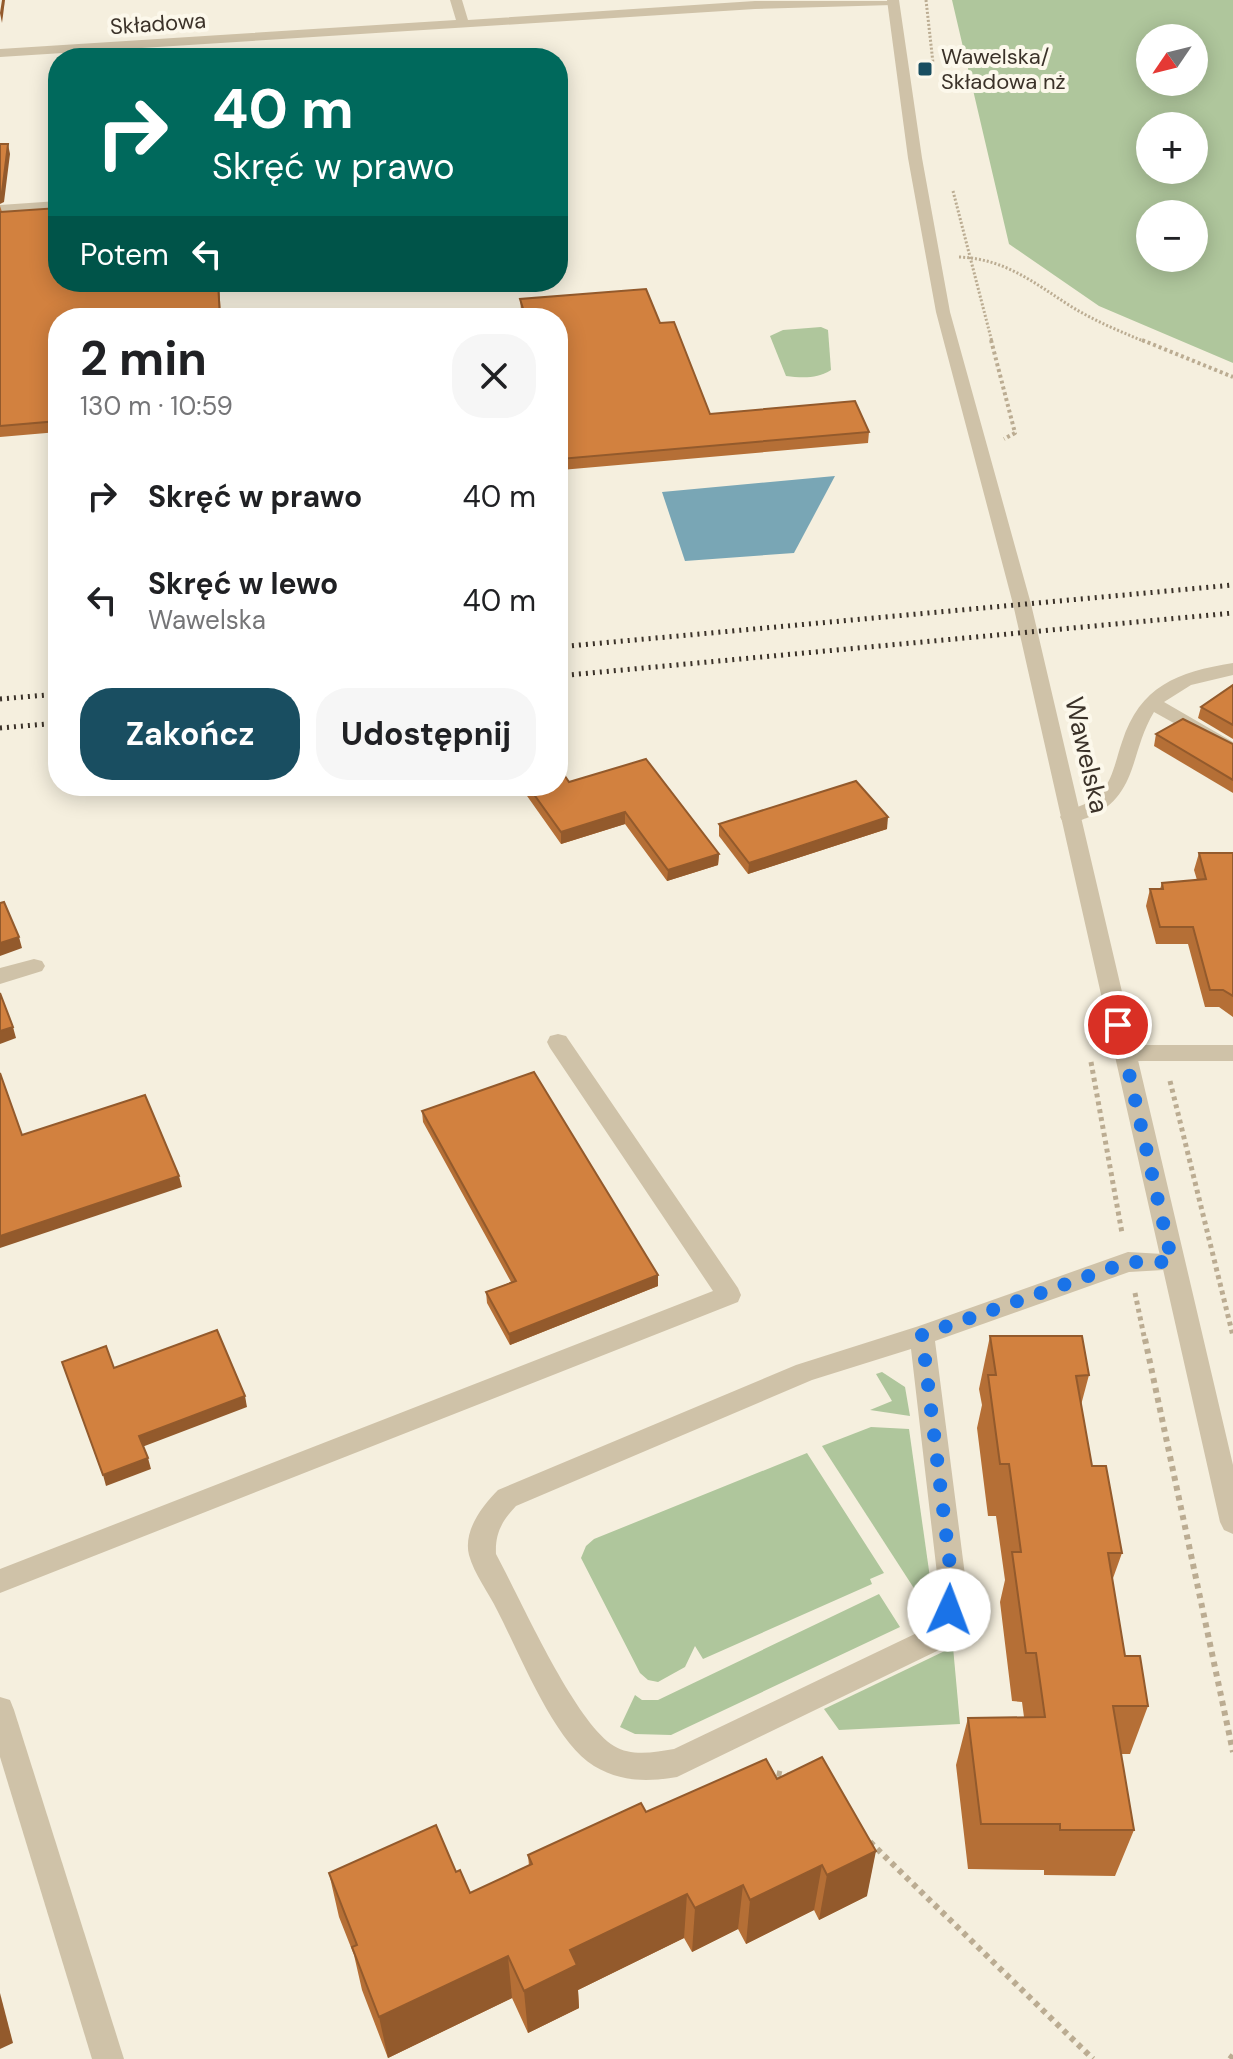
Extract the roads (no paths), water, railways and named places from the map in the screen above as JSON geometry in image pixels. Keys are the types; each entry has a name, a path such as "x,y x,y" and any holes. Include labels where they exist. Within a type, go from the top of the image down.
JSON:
{"street":[{"path":"456,0 463,24"},
{"name":"Składowa","path":"80,48 806,2 893,0"},
{"name":"Wawelska","path":"893,0 932,258 1022,604 1233,1522"},
{"name":"Składowa","path":"0,53 48,50"},
{"path":"0,209 48,206"},
{"path":"1070,817 1099,805 1108,797 1116,785 1140,716 1150,702 1186,679 1233,669"},
{"path":"1150,702 1233,750"},
{"path":"0,976 34,966"},
{"path":"0,1581 729,1295 558,1042"},
{"path":"1125,1053 1233,1053"},
{"path":"922,1335 953,1591 945,1620 929,1641 677,1763 646,1768 626,1766 606,1758 583,1740 570,1722 483,1555 482,1541 488,1519 507,1498 805,1372 922,1335 1128,1262 1172,1262"},
{"path":"0,1710 108,2059"}],"water":[{"path":"835,476 794,553 685,561 662,492"}],"railway":[{"path":"568,646 1233,585"},
{"path":"568,675 1233,613"},
{"path":"0,699 48,695"},
{"path":"0,728 48,724"}],"place":[{"name":"Wawelska/ Składowa nż","path":"925,69"}]}
